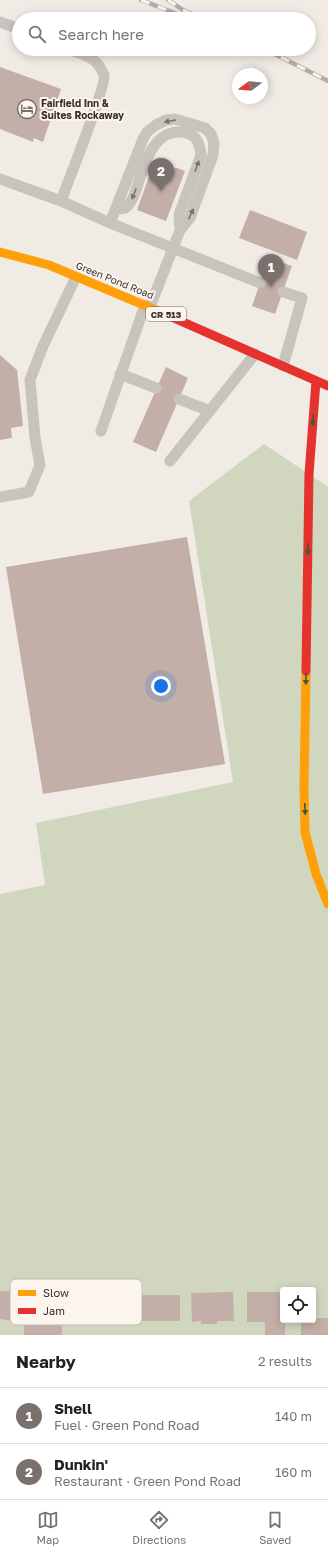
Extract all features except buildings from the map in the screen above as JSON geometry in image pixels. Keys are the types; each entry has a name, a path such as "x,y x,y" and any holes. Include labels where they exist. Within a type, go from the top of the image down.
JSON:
{"main road":[{"name":"Green Pond Road","path":"0,252 49,265 76,276 148,306 328,386"},
{"path":"316,381 309,474 304,789 305,832 316,874 328,904"}],"lane":[{"path":"0,22 12,27"},
{"path":"61,200 99,98 105,77 99,65 93,59 86,56"},
{"path":"101,431 120,374 148,306 180,230 190,218 213,155 214,143 211,134 205,128 176,119 166,120 147,132 110,223"},
{"path":"116,209 125,208 131,201 152,148 160,138 177,132 186,133 192,135 197,140 201,155 179,214 180,230"},
{"path":"0,179 61,200 110,223 260,283"},
{"path":"0,497 29,492 40,465 35,438 30,380 43,346 76,276"},
{"path":"283,292 302,298 283,366"},
{"path":"170,461 255,354"},
{"path":"120,374 156,388"},
{"path":"179,399 210,411"}],"green space":[{"path":"264,444 328,487 328,1335 0,1335 0,894 45,885 36,823 233,782 189,501"}],"railway":[{"path":"141,0 172,12"},
{"path":"168,0 187,12"},
{"path":"279,56 328,81"}],"traffic: slow":[{"path":"0,252 49,265 158,311"},
{"path":"306,671 304,789 305,832 316,874 328,904"}],"traffic: jam":[{"path":"158,311 328,386"},
{"path":"306,671 309,474 316,381"}],"place":[{"name":"Fairfield Inn & Suites Rockaway","path":"27,109"},
{"name":"Dunkin'","path":"161,191"},
{"name":"Shell","path":"271,287"}]}
